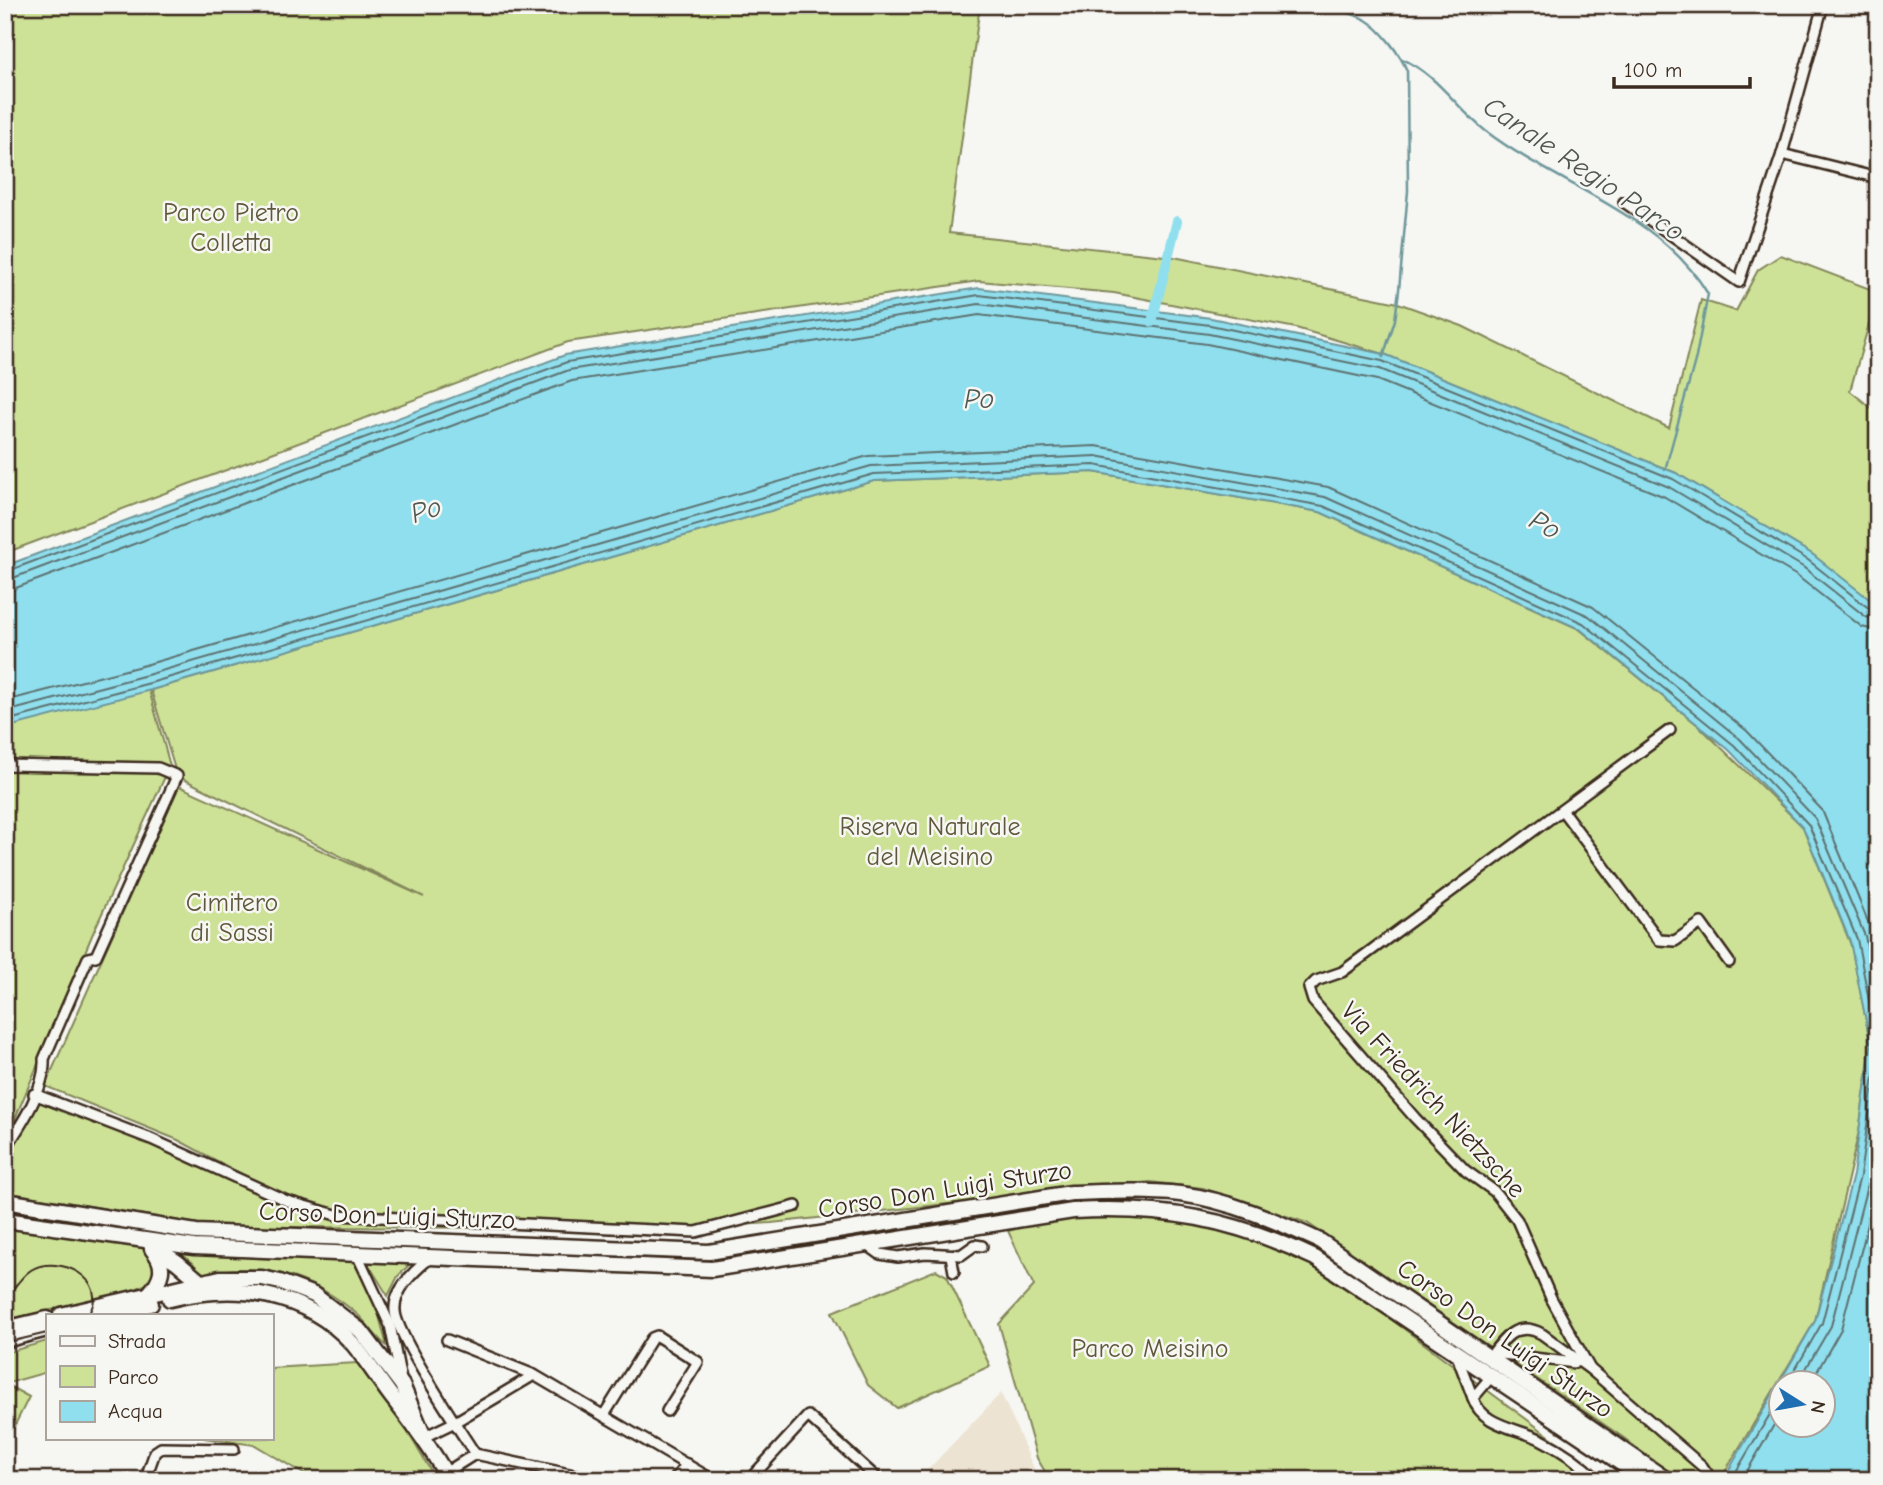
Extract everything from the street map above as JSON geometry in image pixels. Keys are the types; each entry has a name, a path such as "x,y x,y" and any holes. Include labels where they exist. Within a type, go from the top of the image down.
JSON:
{"main road":[{"name":"Corso Don Luigi Sturzo","path":"5,1201 196,1232 709,1252 1071,1193 1132,1191 1182,1194 1274,1221 1320,1241 1667,1480"},
{"name":"Corso Don Luigi Sturzo","path":"5,1220 146,1243 358,1255 712,1269 1073,1211 1130,1208 1180,1213 1269,1236 1315,1258 1457,1356 1646,1480"},
{"path":"146,1243 177,1262 198,1282 215,1290"},
{"path":"146,1243 158,1255 162,1268 160,1280 148,1295"},
{"path":"65,1314 226,1277 262,1278 314,1295 361,1331 402,1385 424,1437"},
{"path":"108,1314 215,1290 241,1290 275,1296 316,1314 350,1342 424,1437 447,1476"},
{"path":"5,1329 46,1319"},
{"path":"5,1340 46,1329"}],"street":[{"path":"1624,202 1739,282 1782,154 1823,5"},
{"path":"1782,154 1878,178"},
{"name":"Via Friedrich Nietzsche","path":"1585,1367 1517,1220 1494,1191 1466,1171 1415,1118 1309,993 1316,981 1342,972 1670,730"},
{"path":"5,765 158,768 177,776 96,956 89,958 44,1059 45,1071 19,1128 5,1149"},
{"path":"1562,810 1659,940 1675,941 1702,923 1728,962"},
{"path":"34,1094 151,1139 287,1202 336,1215 696,1232 796,1206"},
{"path":"347,1239 358,1255 390,1325 402,1385"},
{"path":"866,1244 880,1254 898,1257 925,1253 961,1255 975,1245 982,1246"},
{"path":"951,1256 954,1272"},
{"path":"390,1325 397,1297 412,1273 430,1258"},
{"path":"395,1312 403,1334 475,1454 598,1480"},
{"path":"390,1325 403,1334"},
{"path":"1490,1357 1508,1334 1525,1328 1542,1334 1702,1466 1707,1473 1707,1480"},
{"path":"604,1415 652,1338 657,1336 698,1362 667,1411"},
{"path":"447,1340 534,1375 713,1480"},
{"path":"1490,1357 1502,1354 1585,1367"},
{"path":"1457,1356 1476,1407 1488,1418 1540,1439 1598,1480"},
{"path":"424,1437 455,1422 534,1375"},
{"path":"1473,1398 1490,1378"},
{"path":"749,1480 808,1416 879,1480"},
{"path":"145,1480 155,1452 161,1448 234,1449"},
{"path":"447,1476 475,1454"},
{"path":"674,1480 687,1464"}],"shaded area":[{"path":"1001,1393 1039,1480 918,1480"}],"green space":[{"name":"Parco Pietro Colletta","path":"5,5 980,5 949,233 1174,257 1398,303 1462,326 1669,428 1701,300 1736,311 1758,270 1781,255 1878,292 1850,391 1878,413 1878,607 1812,554 1676,473 1384,354 1296,328 1114,293 979,281 568,342 5,553"},
{"name":"Riserva Naturale del Meisino","path":"1093,472 1320,512 1579,629 1699,726 1803,827 1851,945 1871,1046 1859,1131 1815,1321 1786,1370 1768,1370 1768,1400 1720,1480 1678,1480 1624,1438 1307,1223 1203,1188 1150,1182 771,1223 691,1228 217,1227 5,1192 5,1159 39,1100 150,1141 288,1199 178,1140 45,1086 179,786 424,897 177,776 151,690 874,481"},
{"path":"146,679 170,766 93,933 14,1121 5,1135 5,714"},
{"name":"Parco Meisino","path":"1147,1215 1238,1232 1316,1264 1609,1480 1050,1480 1037,1458 999,1324 1034,1286 1008,1231 1053,1219"},
{"path":"5,1224 143,1248 151,1252 158,1267 151,1282 124,1294 5,1320"},
{"path":"179,1253 353,1261 375,1301 387,1346 358,1315 323,1290 304,1281 243,1269 201,1275 193,1263"},
{"path":"367,1262 410,1264 398,1276 388,1296"},
{"path":"936,1270 947,1276 990,1366 897,1408 868,1385 832,1312"},
{"path":"46,1341 46,1372 5,1384 5,1353"},
{"path":"357,1363 400,1419 435,1478 314,1480 255,1445 219,1440 273,1440 273,1368"},
{"path":"7,1385 29,1397 13,1429 5,1425"}],"water":[{"name":"Po","path":"979,288 1211,318 1384,354 1676,473 1812,554 1878,606 1878,1480 1723,1480 1768,1402 1768,1440 1838,1440 1838,1370 1787,1370 1815,1321 1853,1175 1871,1046 1850,941 1803,827 1729,750 1580,629 1320,512 1093,472 874,481 151,690 5,728 5,566 565,355"}],"waterway":[{"name":"Canale Regio Parco","path":"1336,5 1366,20 1378,30 1395,50 1407,71 1408,191 1395,320 1383,357"},
{"name":"Canale Regio Parco","path":"1402,59 1426,74 1487,132 1636,221 1688,266 1708,294 1696,357 1665,470"},
{"path":"1152,322 1177,221"}],"tram line":[{"path":"5,1300 31,1270 55,1265 79,1273 88,1281 94,1302 88,1314"},
{"path":"5,1343 46,1333"}],"park label":[{"name":"Cimitero di Sassi","path":"232,918"}]}
